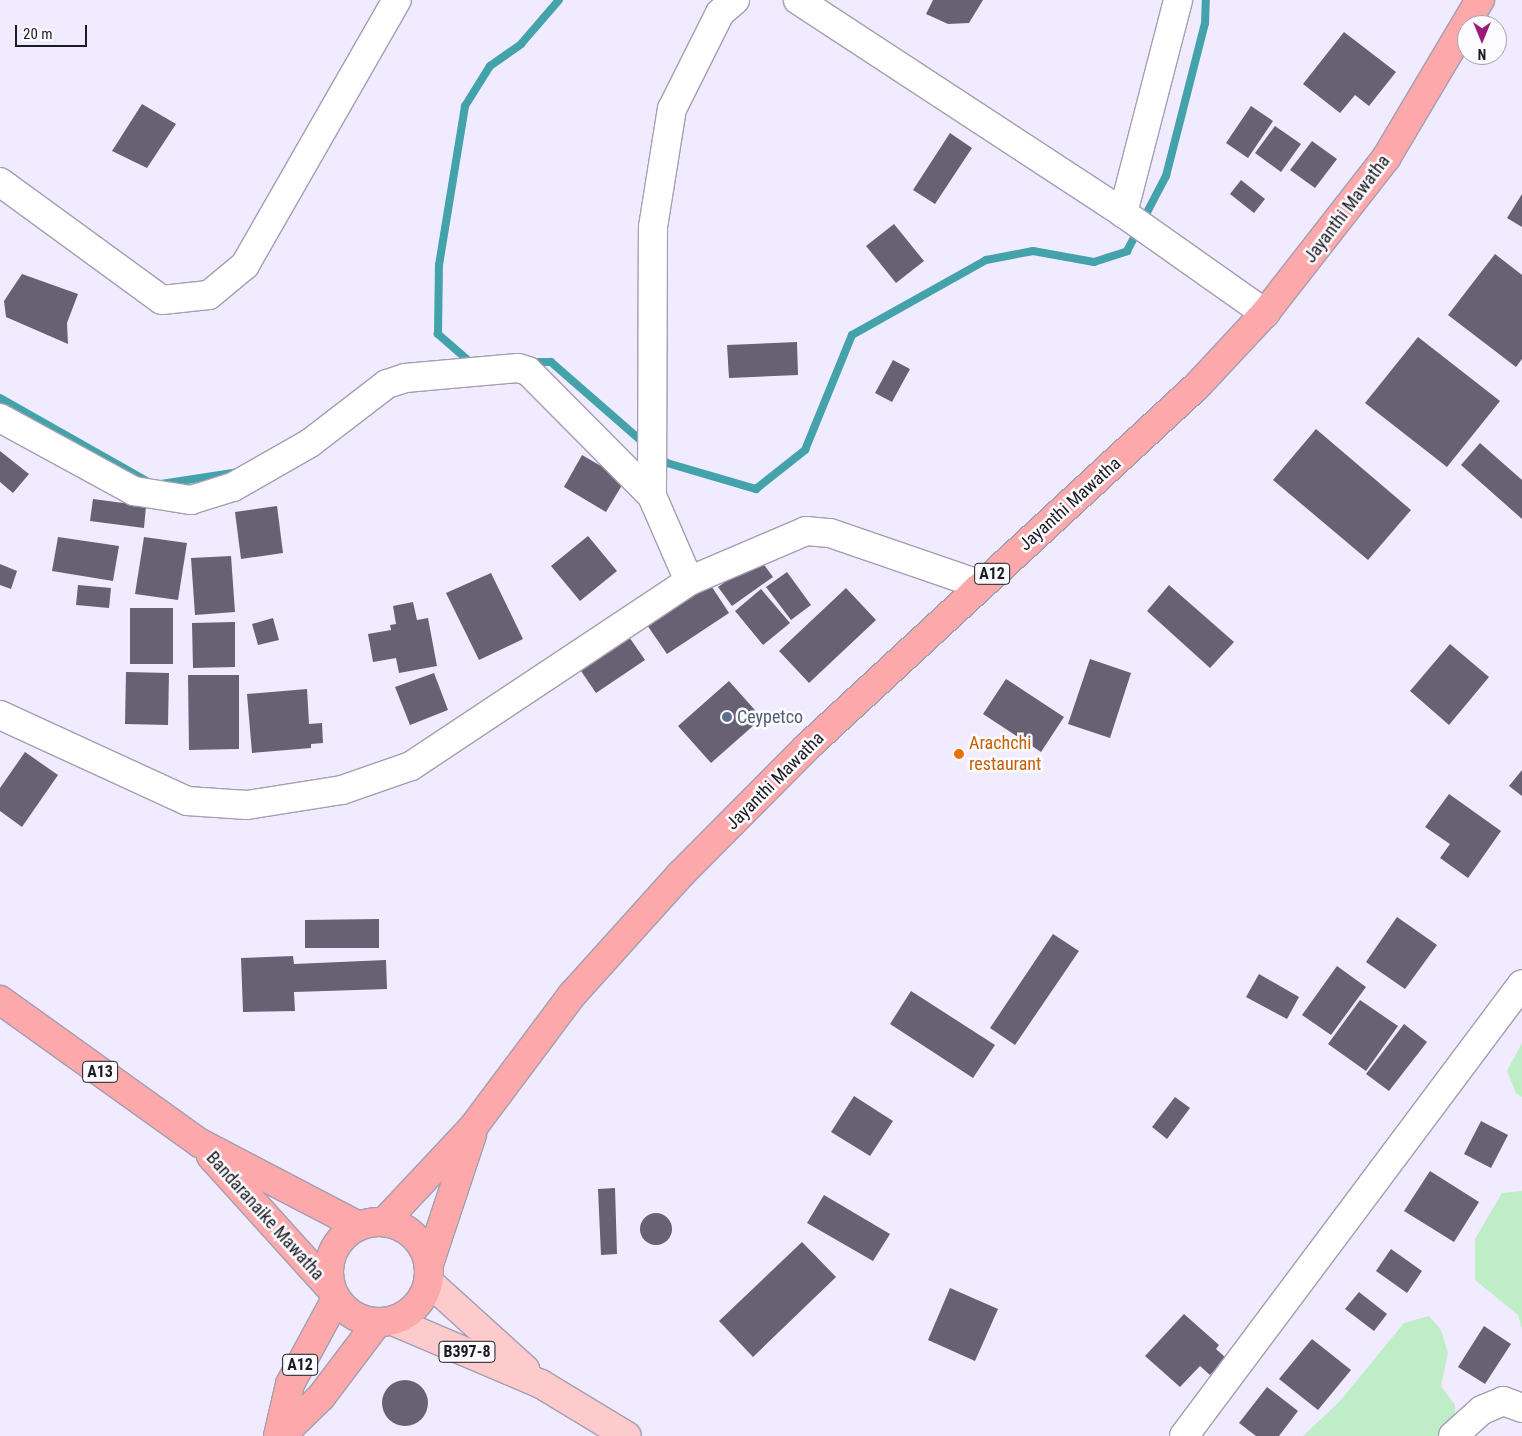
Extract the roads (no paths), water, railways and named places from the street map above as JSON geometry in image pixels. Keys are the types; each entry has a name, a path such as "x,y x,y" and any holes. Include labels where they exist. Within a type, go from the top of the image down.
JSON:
{"highway":[{"name":"Jayanthi Mawatha","path":"372,1224 474,1126 572,995 680,875 807,747 1162,420 1265,313 1386,158 1480,0"},
{"name":"Bandaranaike Mawatha","path":"0,1000 200,1143 372,1224"},
{"name":"Jayanthi Mawatha","path":"429,1273 474,1126"},
{"name":"Bandaranaike Mawatha","path":"200,1143 333,1294"},
{"path":"372,1224 414,1235 429,1273 416,1306 385,1322 361,1320 333,1294 328,1270 333,1252 343,1236 372,1224"},
{"name":"A12","path":"278,1436 290,1384 333,1294"},
{"name":"A12","path":"282,1436 321,1397 385,1322"}],"main road":[{"name":"B397-8","path":"429,1273 541,1384"},
{"name":"B397-8","path":"385,1322 541,1384 627,1436"}],"street":[{"path":"0,182 162,300 209,295 246,265 398,0"},
{"path":"652,496 654,435 654,227 672,108 720,13 735,0"},
{"path":"798,0 1128,216 1162,244 1265,313"},
{"path":"1128,216 1178,0"},
{"path":"0,418 134,491 191,500 233,487 310,443 387,384 405,378 518,368 528,370 652,496 689,581"},
{"path":"0,715 187,801 247,805 342,790 411,766 689,581 806,531 830,533 981,585"},
{"path":"1184,1436 1522,984"},
{"path":"1453,1436 1482,1410 1503,1401 1522,1408"}],"waterway":[{"path":"470,362 438,334 439,265 465,106 490,66 521,44 559,0"},
{"path":"1143,220 1166,176 1205,23 1206,0"},
{"path":"659,457 667,463 756,489 805,450 852,335 986,260 1033,251 1094,262 1127,251 1138,230"},
{"path":"529,362 551,362 645,444"},
{"path":"0,398 150,483"},
{"path":"161,484 239,472"}],"place":[{"name":"Ceypetco","path":"727,717"},
{"name":"Arachchi restaurant","path":"959,754"}]}
